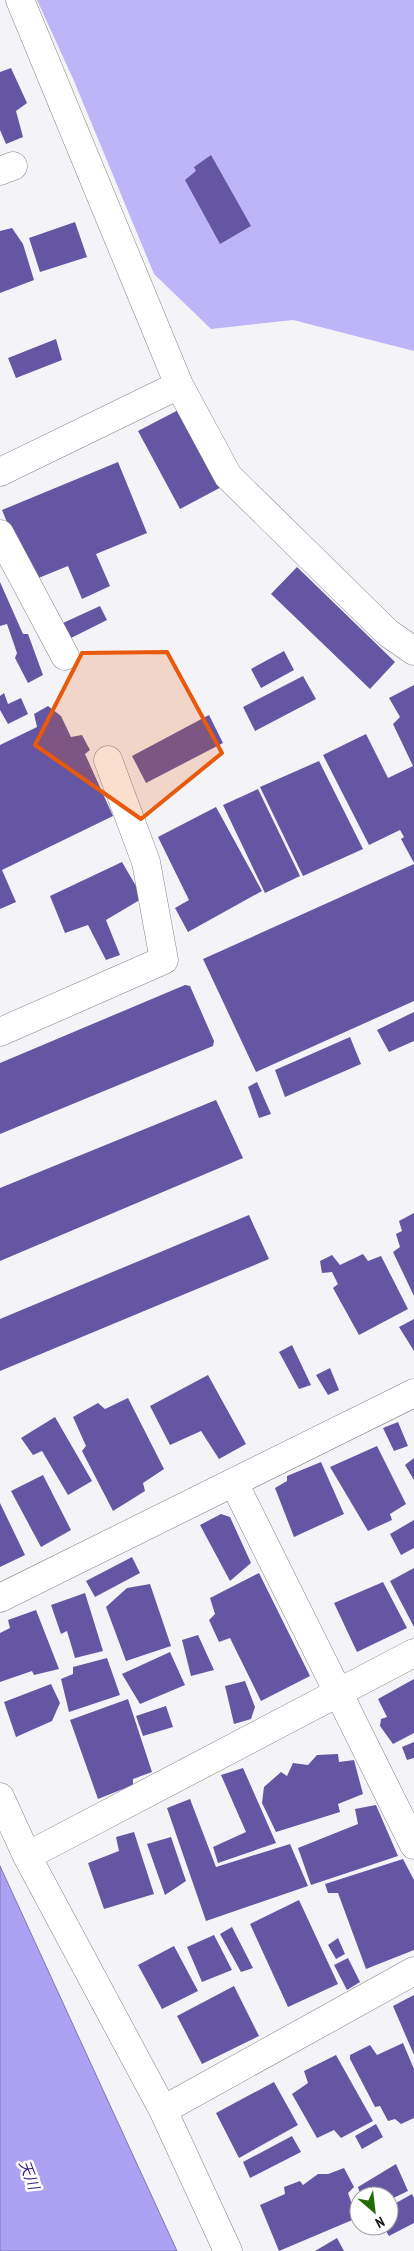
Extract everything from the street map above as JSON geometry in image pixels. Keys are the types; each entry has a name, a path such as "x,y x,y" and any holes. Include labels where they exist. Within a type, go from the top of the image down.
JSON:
{"street":[{"path":"20,0 73,145 179,385 228,476 388,633 414,651"},
{"path":"0,472 179,385"},
{"path":"0,534 65,656"},
{"path":"0,1032 164,960 146,862 108,760"},
{"path":"0,1598 414,1393"},
{"path":"234,1483 414,1845"},
{"path":"27,1856 414,1653"},
{"path":"0,1797 27,1856 163,2110 228,2251"},
{"path":"163,2110 414,1971"}],"highlighted area":[{"path":"167,652 222,753 141,819 35,745 82,653"}],"shaded area":[{"path":"37,0 414,0 414,351 293,320 211,329 154,274 74,81"}],"water":[{"name":"天川","path":"0,1866 177,2251 0,2251"}],"building":[{"path":"11,68 27,103 16,111 23,137 6,144 0,130 0,72"},
{"path":"211,155 251,226 220,244 185,180 196,171 194,167"},
{"path":"75,222 87,257 40,272 29,238"},
{"path":"12,228 23,244 34,280 0,293 0,231"},
{"path":"56,339 62,360 16,378 8,358"},
{"path":"186,406 227,484 180,509 138,431"},
{"path":"118,462 147,533 96,554 110,586 82,599 68,566 31,581 2,510"},
{"path":"297,567 395,662 370,689 271,594"},
{"path":"0,582 23,634 28,634 43,675 28,683 15,658 17,653 7,624 0,626"},
{"path":"100,606 107,620 71,638 63,623"},
{"path":"284,651 294,670 261,688 251,669"},
{"path":"303,676 316,699 255,731 243,707"},
{"path":"414,685 414,863 401,839 404,837 400,830 369,845 323,755 366,734 388,778 413,766 393,724 400,717 389,698"},
{"path":"4,693 8,704 21,698 28,714 8,724 0,710 0,696"},
{"path":"48,706 61,716 71,737 82,735 90,750 85,754 113,816 2,870 16,902 0,909 0,745 37,727 34,714"},
{"path":"209,715 223,743 146,783 132,756"},
{"path":"319,761 363,849 303,876 260,787"},
{"path":"258,789 300,876 265,893 223,805"},
{"path":"216,807 262,891 188,932 175,908 189,900 158,837"},
{"path":"122,862 143,898 106,920 120,955 106,960 88,925 65,933 50,896"},
{"path":"414,864 414,1001 256,1072 203,959"},
{"path":"185,985 190,986 214,1041 213,1046 0,1134 0,1063"},
{"path":"414,1012 414,1041 389,1052 377,1030"},
{"path":"350,1037 361,1064 285,1097 275,1070"},
{"path":"257,1082 271,1114 259,1118 248,1087"},
{"path":"216,1100 243,1158 0,1261 0,1188"},
{"path":"414,1213 414,1296 393,1252 400,1247 396,1234 402,1231 399,1221"},
{"path":"249,1215 269,1259 0,1371 0,1319"},
{"path":"363,1254 368,1261 381,1256 408,1309 359,1335 333,1288 338,1284 332,1272 322,1273 320,1261 332,1255 340,1265"},
{"path":"414,1319 414,1351 399,1327"},
{"path":"292,1345 311,1385 299,1389 279,1352"},
{"path":"330,1368 339,1390 328,1395 316,1375"},
{"path":"208,1375 246,1444 219,1459 201,1431 170,1445 150,1406"},
{"path":"128,1398 164,1469 143,1483 145,1491 113,1511 82,1451 86,1446 73,1417 98,1403 105,1409"},
{"path":"55,1417 92,1481 68,1495 42,1451 33,1455 21,1438"},
{"path":"398,1422 408,1446 394,1451 383,1428"},
{"path":"377,1446 406,1504 390,1514 392,1520 368,1531 330,1467"},
{"path":"414,1458 414,1480 405,1465"},
{"path":"321,1462 344,1514 294,1537 275,1488 287,1481 287,1476"},
{"path":"43,1475 71,1530 41,1547 11,1491"},
{"path":"0,1503 25,1555 0,1567"},
{"path":"221,1514 230,1517 251,1563 230,1581 200,1525"},
{"path":"414,1520 414,1548 401,1555 390,1534"},
{"path":"132,1557 140,1573 95,1597 86,1581"},
{"path":"414,1568 414,1627 390,1581"},
{"path":"259,1573 310,1676 261,1701 230,1638 219,1642 209,1620 215,1614 210,1598"},
{"path":"383,1582 407,1628 357,1652 334,1603"},
{"path":"150,1584 171,1646 126,1661 106,1607 127,1588"},
{"path":"85,1593 103,1651 75,1658 67,1631 61,1634 51,1605"},
{"path":"36,1610 59,1669 34,1675 32,1671 0,1682 0,1633 10,1628 8,1620"},
{"path":"198,1635 214,1670 191,1676 182,1640"},
{"path":"170,1652 185,1685 140,1704 122,1674"},
{"path":"107,1658 120,1695 69,1712 61,1679 73,1674 73,1667"},
{"path":"414,1679 414,1733 393,1744 380,1726 381,1719 387,1717 378,1699"},
{"path":"245,1681 255,1707 251,1719 234,1724 225,1686"},
{"path":"51,1684 60,1703 52,1721 16,1737 4,1702"},
{"path":"128,1699 152,1772 133,1779 133,1785 98,1799 70,1720"},
{"path":"166,1706 173,1727 143,1736 136,1716"},
{"path":"414,1742 414,1758 407,1760 402,1747"},
{"path":"338,1754 339,1762 354,1760 363,1794 338,1804 340,1812 276,1832 262,1803 264,1787 281,1772 287,1776 293,1763 308,1765 317,1755"},
{"path":"243,1768 276,1843 218,1863 213,1847 246,1832 221,1775"},
{"path":"190,1799 216,1867 290,1844 308,1886 206,1921 167,1808"},
{"path":"376,1805 398,1856 311,1885 298,1848 358,1824 355,1809"},
{"path":"134,1832 154,1894 104,1909 88,1863 119,1851 116,1837"},
{"path":"171,1837 186,1881 165,1895 147,1844"},
{"path":"403,1859 414,1880 414,1950 366,1969 338,1893 328,1893 325,1884"},
{"path":"299,1900 338,1984 288,2007 250,1924"},
{"path":"232,1927 253,1968 241,1972 220,1934"},
{"path":"214,1935 232,1970 202,1982 187,1947"},
{"path":"338,1938 345,1954 336,1959 328,1945"},
{"path":"174,1946 198,1991 162,2009 138,1965"},
{"path":"348,1958 360,1982 347,1990 334,1965"},
{"path":"234,1986 259,2036 202,2064 177,2016"},
{"path":"414,1995 414,2055 393,2006"},
{"path":"403,2043 414,2069 414,2118 401,2124 395,2119 388,2121 380,2106 375,2107 350,2059 350,2055 370,2045 377,2055"},
{"path":"336,2055 373,2121 341,2138 334,2130 317,2138 292,2094 308,2083 304,2071"},
{"path":"274,2082 298,2125 239,2158 216,2113"},
{"path":"376,2124 383,2137 362,2149 355,2136"},
{"path":"292,2136 301,2152 250,2178 243,2162"},
{"path":"396,2164 408,2191 399,2195 399,2186 360,2186"},
{"path":"344,2168 353,2186 349,2186 348,2193 349,2221 279,2251 260,2205 285,2194 284,2187 300,2181 303,2185 318,2174 328,2174"},
{"path":"412,2194 414,2198 414,2223 399,2231 399,2201"},
{"path":"337,2238 344,2251 315,2251"}]}
